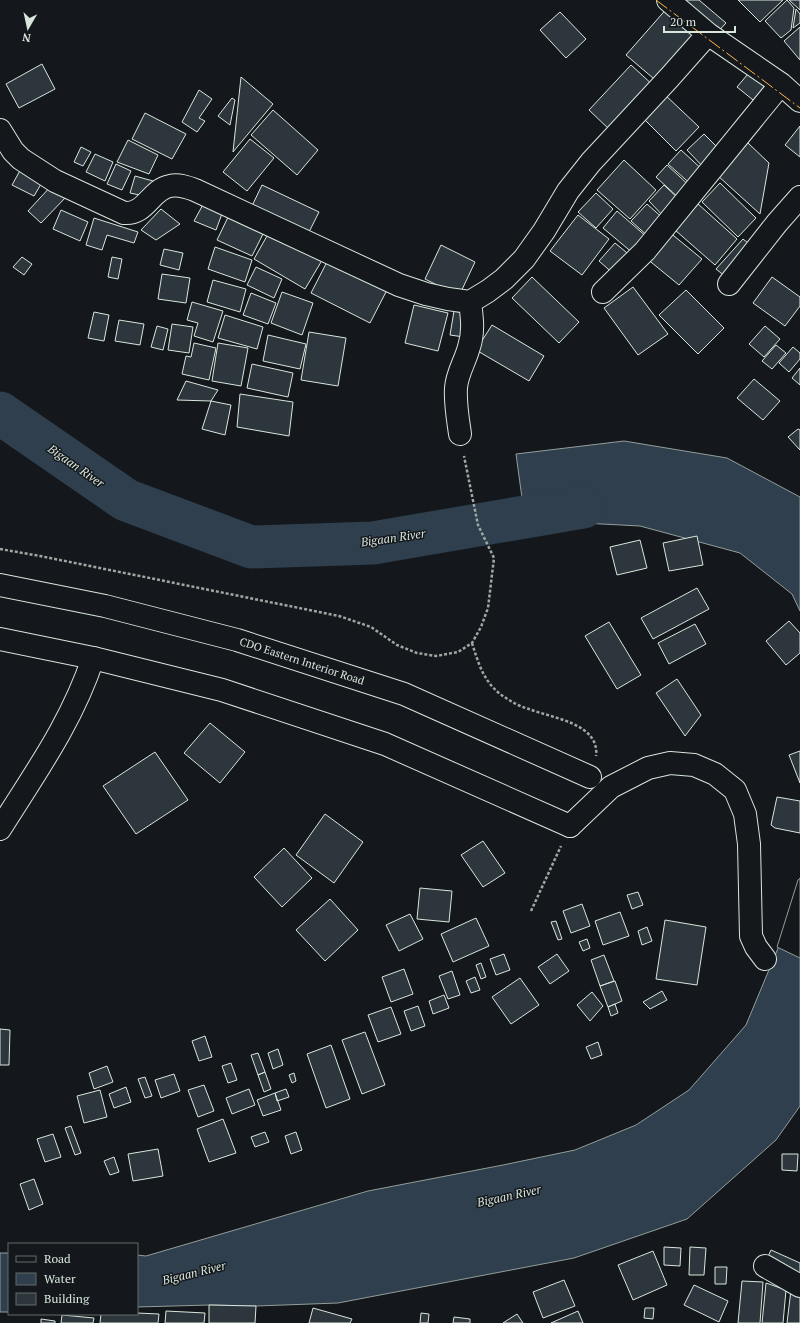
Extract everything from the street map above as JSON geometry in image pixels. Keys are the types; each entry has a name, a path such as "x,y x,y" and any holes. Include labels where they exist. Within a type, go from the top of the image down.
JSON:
{"street":[{"path":"668,0 708,34 781,84 800,101"},
{"path":"0,130 13,151 21,159 55,181 124,213 131,214 139,210 161,189 170,186 182,186 202,193 399,285 426,294 470,302 504,280 524,259 544,231 568,191 591,162 708,34"},
{"path":"603,292 645,252 781,84"},
{"path":"728,284 800,197"},
{"path":"460,434 456,410 456,388 459,370 469,348 472,333 470,302"},
{"name":"CDO Eastern Interior Road","path":"0,585 105,606 237,640 404,694 590,777"},
{"path":"0,639 93,658 222,690 385,744 570,826 611,787 648,768 670,763 694,765 715,774 735,790 745,814 749,844 751,936 756,947 765,959"},
{"path":"0,829 64,727 79,697 93,658"},
{"path":"765,1266 800,1286"}],"path":[{"path":"0,549 339,616 371,627 397,645 417,653 436,656 458,652 472,643 481,627 488,608 494,558 478,526 460,434"},
{"path":"472,643 479,666 487,680 499,693 513,703 529,710 566,720 581,728 592,738 597,748 595,763 590,777"},
{"path":"531,911 554,864 570,826"}],"water":[{"path":"624,441 727,458 800,497 800,611 792,594 740,553 640,526 525,520 516,454"},
{"path":"800,880 800,1106 776,1140 687,1219 574,1258 338,1303 256,1306 209,1305 138,1307 138,1255 146,1256 368,1191 575,1150 636,1125 689,1090 746,1025 781,941"},
{"path":"0,1253 8,1253 8,1312 0,1312"}],"pier":[{"path":"800,878 800,958 777,947 798,880"}],"building":[{"path":"674,0 699,0 726,23 715,35"},
{"path":"738,0 783,0 760,22"},
{"path":"787,0 794,8 791,30 781,38 765,21"},
{"path":"789,0 800,0 800,10"},
{"path":"669,6 702,34 660,84 626,55"},
{"path":"796,9 800,14 800,23 793,28"},
{"path":"560,12 586,39 566,58 540,30"},
{"path":"800,27 800,60 784,41"},
{"path":"42,64 55,89 19,108 6,84"},
{"path":"631,65 655,87 612,132 589,110"},
{"path":"753,68 774,85 758,104 737,87"},
{"path":"241,77 273,104 233,152"},
{"path":"199,90 212,99 199,118 205,121 197,132 182,122"},
{"path":"662,92 699,127 676,151 640,115"},
{"path":"232,98 235,100 230,125 218,116"},
{"path":"273,110 318,150 297,175 251,135"},
{"path":"145,113 186,134 172,159 132,139"},
{"path":"800,126 800,157 785,145"},
{"path":"704,134 723,153 706,170 687,150"},
{"path":"250,139 274,158 247,191 223,172"},
{"path":"128,140 158,155 149,174 117,162"},
{"path":"748,143 769,163 760,214 717,175"},
{"path":"81,147 91,152 83,166 74,162"},
{"path":"681,150 705,172 693,186 668,164"},
{"path":"95,154 113,162 105,181 86,172"},
{"path":"624,160 656,190 630,219 597,190"},
{"path":"116,164 131,171 122,190 107,184"},
{"path":"667,165 692,188 681,200 656,177"},
{"path":"22,167 44,179 34,196 12,185"},
{"path":"135,176 153,181 149,197 130,193"},
{"path":"720,183 756,218 738,237 702,202"},
{"path":"52,185 66,197 41,223 28,211"},
{"path":"262,185 319,212 307,236 251,208"},
{"path":"664,185 682,202 666,219 649,201"},
{"path":"596,193 613,209 596,228 578,212"},
{"path":"205,201 223,211 216,230 194,221"},
{"path":"647,204 665,220 650,238 631,221"},
{"path":"698,204 737,239 715,265 675,230"},
{"path":"161,209 180,224 156,240 141,230"},
{"path":"61,210 88,222 80,241 53,229"},
{"path":"617,211 648,238 634,254 603,228"},
{"path":"230,213 265,230 252,256 217,240"},
{"path":"578,215 609,239 582,275 550,251"},
{"path":"94,218 138,232 134,243 107,235 102,250 86,245"},
{"path":"272,227 324,257 305,289 254,259"},
{"path":"668,231 702,259 679,285 646,258"},
{"path":"743,239 753,247 726,277 716,269"},
{"path":"615,243 632,257 616,276 599,261"},
{"path":"441,245 475,262 459,296 425,279"},
{"path":"215,247 252,260 245,282 208,269"},
{"path":"164,249 183,253 179,270 160,265"},
{"path":"22,257 32,264 24,275 13,267"},
{"path":"112,257 122,259 118,279 108,277"},
{"path":"329,258 388,288 370,323 311,293"},
{"path":"256,267 282,279 274,298 247,285"},
{"path":"162,274 190,278 186,303 158,299"},
{"path":"532,277 579,322 559,343 512,298"},
{"path":"772,277 800,297 800,306 785,326 753,303"},
{"path":"213,280 246,289 240,312 207,302"},
{"path":"633,287 668,334 638,355 604,308"},
{"path":"686,290 724,328 698,354 659,315"},
{"path":"282,292 313,303 302,335 271,323"},
{"path":"251,293 276,303 268,324 243,315"},
{"path":"192,302 223,311 213,342 194,336 198,323 187,320"},
{"path":"414,305 448,313 438,351 405,343"},
{"path":"454,311 469,314 464,337 450,335"},
{"path":"94,312 109,315 104,341 88,338"},
{"path":"225,315 263,327 257,349 218,338"},
{"path":"119,320 144,324 140,345 115,341"},
{"path":"172,324 193,327 189,353 168,350"},
{"path":"492,325 544,356 529,381 476,350"},
{"path":"157,326 168,329 163,350 151,347"},
{"path":"765,326 780,339 764,357 749,344"},
{"path":"309,332 346,338 338,386 301,380"},
{"path":"268,335 306,344 300,369 263,361"},
{"path":"194,343 216,348 209,380 182,374 186,356 191,357"},
{"path":"218,343 248,348 241,386 212,381"},
{"path":"776,345 786,353 772,369 762,361"},
{"path":"793,347 800,353 800,359 789,372 779,363"},
{"path":"252,364 293,373 288,397 247,388"},
{"path":"800,368 800,385 792,378"},
{"path":"754,379 780,401 763,420 737,398"},
{"path":"186,381 218,390 211,401 177,400"},
{"path":"240,394 293,402 289,436 237,427"},
{"path":"211,401 231,405 225,435 202,429"},
{"path":"798,429 800,430 800,450 788,437"},
{"path":"697,536 703,565 669,571 663,543"},
{"path":"640,540 647,568 617,575 610,547"},
{"path":"697,588 709,609 653,639 641,618"},
{"path":"789,621 800,633 800,653 786,665 766,641"},
{"path":"609,622 641,675 617,689 585,636"},
{"path":"695,624 706,644 669,664 658,643"},
{"path":"677,679 701,715 685,736 656,693"},
{"path":"210,723 245,752 220,783 184,753"},
{"path":"800,751 800,783 789,755"},
{"path":"155,752 188,800 136,834 103,786"},
{"path":"777,797 800,801 800,833 775,828 771,825"},
{"path":"325,814 363,842 334,883 296,855"},
{"path":"483,841 505,873 483,887 461,855"},
{"path":"284,848 312,878 282,907 254,877"},
{"path":"420,888 452,891 449,922 417,919"},
{"path":"638,892 643,905 632,909 627,895"},
{"path":"330,899 358,930 325,961 296,930"},
{"path":"582,904 590,926 571,933 563,911"},
{"path":"620,912 629,936 603,945 595,921"},
{"path":"410,914 423,939 399,951 386,925"},
{"path":"476,918 489,946 453,962 441,934"},
{"path":"665,920 706,927 697,985 656,979"},
{"path":"556,921 562,939 558,940 551,922"},
{"path":"647,927 652,941 642,945 638,931"},
{"path":"587,939 590,948 583,951 579,942"},
{"path":"504,954 510,970 496,975 490,959"},
{"path":"557,954 569,971 550,984 538,967"},
{"path":"604,955 614,981 600,986 591,960"},
{"path":"481,963 486,977 481,979 476,965"},
{"path":"404,969 413,994 391,1002 382,977"},
{"path":"452,971 460,995 448,999 439,976"},
{"path":"475,977 480,990 471,993 466,981"},
{"path":"520,978 539,1005 511,1024 492,997"},
{"path":"615,981 622,1001 608,1007 600,986"},
{"path":"662,991 667,1000 650,1009 643,1002"},
{"path":"592,992 603,1006 590,1021 577,1005"},
{"path":"444,995 449,1008 433,1014 429,1001"},
{"path":"615,1004 618,1013 611,1016 608,1007"},
{"path":"418,1006 425,1026 411,1031 404,1011"},
{"path":"391,1007 401,1034 378,1042 368,1015"},
{"path":"0,1029 10,1030 9,1065 0,1065"},
{"path":"365,1032 385,1085 362,1094 342,1040"},
{"path":"205,1036 212,1057 199,1061 192,1041"},
{"path":"598,1042 602,1055 591,1059 586,1047"},
{"path":"331,1045 350,1099 326,1108 307,1054"},
{"path":"278,1049 283,1065 273,1069 268,1053"},
{"path":"258,1053 265,1072 258,1075 251,1055"},
{"path":"231,1063 237,1080 228,1083 222,1066"},
{"path":"107,1066 113,1082 94,1089 89,1073"},
{"path":"265,1072 271,1089 264,1092 258,1075"},
{"path":"294,1073 296,1081 292,1083 289,1075"},
{"path":"174,1074 180,1091 161,1098 155,1080"},
{"path":"145,1077 152,1096 145,1098 138,1079"},
{"path":"204,1085 214,1111 198,1117 188,1090"},
{"path":"126,1087 131,1102 114,1108 109,1094"},
{"path":"249,1089 255,1105 232,1114 226,1098"},
{"path":"286,1089 289,1097 277,1101 275,1093"},
{"path":"100,1090 107,1117 84,1123 77,1096"},
{"path":"275,1093 281,1110 263,1116 257,1100"},
{"path":"223,1119 236,1153 209,1162 197,1129"},
{"path":"71,1126 81,1153 75,1155 65,1128"},
{"path":"265,1132 269,1142 255,1147 251,1137"},
{"path":"296,1132 302,1150 291,1154 285,1136"},
{"path":"53,1134 61,1157 45,1162 37,1139"},
{"path":"158,1149 163,1176 133,1181 128,1154"},
{"path":"782,1154 798,1154 797,1171 782,1170"},
{"path":"114,1157 119,1172 110,1175 104,1161"},
{"path":"34,1179 43,1204 29,1210 20,1184"},
{"path":"664,1247 681,1248 680,1266 664,1265"},
{"path":"690,1247 706,1248 704,1275 689,1275"},
{"path":"771,1250 800,1263 800,1276 766,1261"},
{"path":"653,1251 667,1285 633,1300 618,1265"},
{"path":"715,1267 727,1267 726,1284 715,1284"},
{"path":"564,1280 575,1306 543,1318 533,1292"},
{"path":"742,1281 763,1282 760,1323 738,1323"},
{"path":"766,1283 786,1290 783,1323 762,1323"},
{"path":"694,1285 728,1301 719,1322 684,1305"},
{"path":"791,1290 800,1296 800,1323 787,1323"},
{"path":"209,1305 256,1306 255,1323 209,1323"},
{"path":"313,1308 352,1319 350,1323 309,1323"},
{"path":"645,1308 654,1308 653,1319 644,1318"},
{"path":"166,1311 205,1313 204,1323 165,1323"},
{"path":"578,1311 583,1323 551,1323"},
{"path":"138,1313 159,1314 158,1323 100,1323 101,1315 138,1315"},
{"path":"421,1313 429,1314 428,1323 420,1323"},
{"path":"517,1314 523,1323 503,1323"},
{"path":"62,1315 94,1318 93,1323 61,1323"},
{"path":"454,1317 470,1319 470,1323 453,1323"},
{"path":"41,1319 55,1321 55,1323 41,1323"}],"waterway":[{"name":"Bigaan River","path":"0,413 126,500 251,547 373,543 583,507"}],"power":[{"path":"656,0 800,108"}]}
